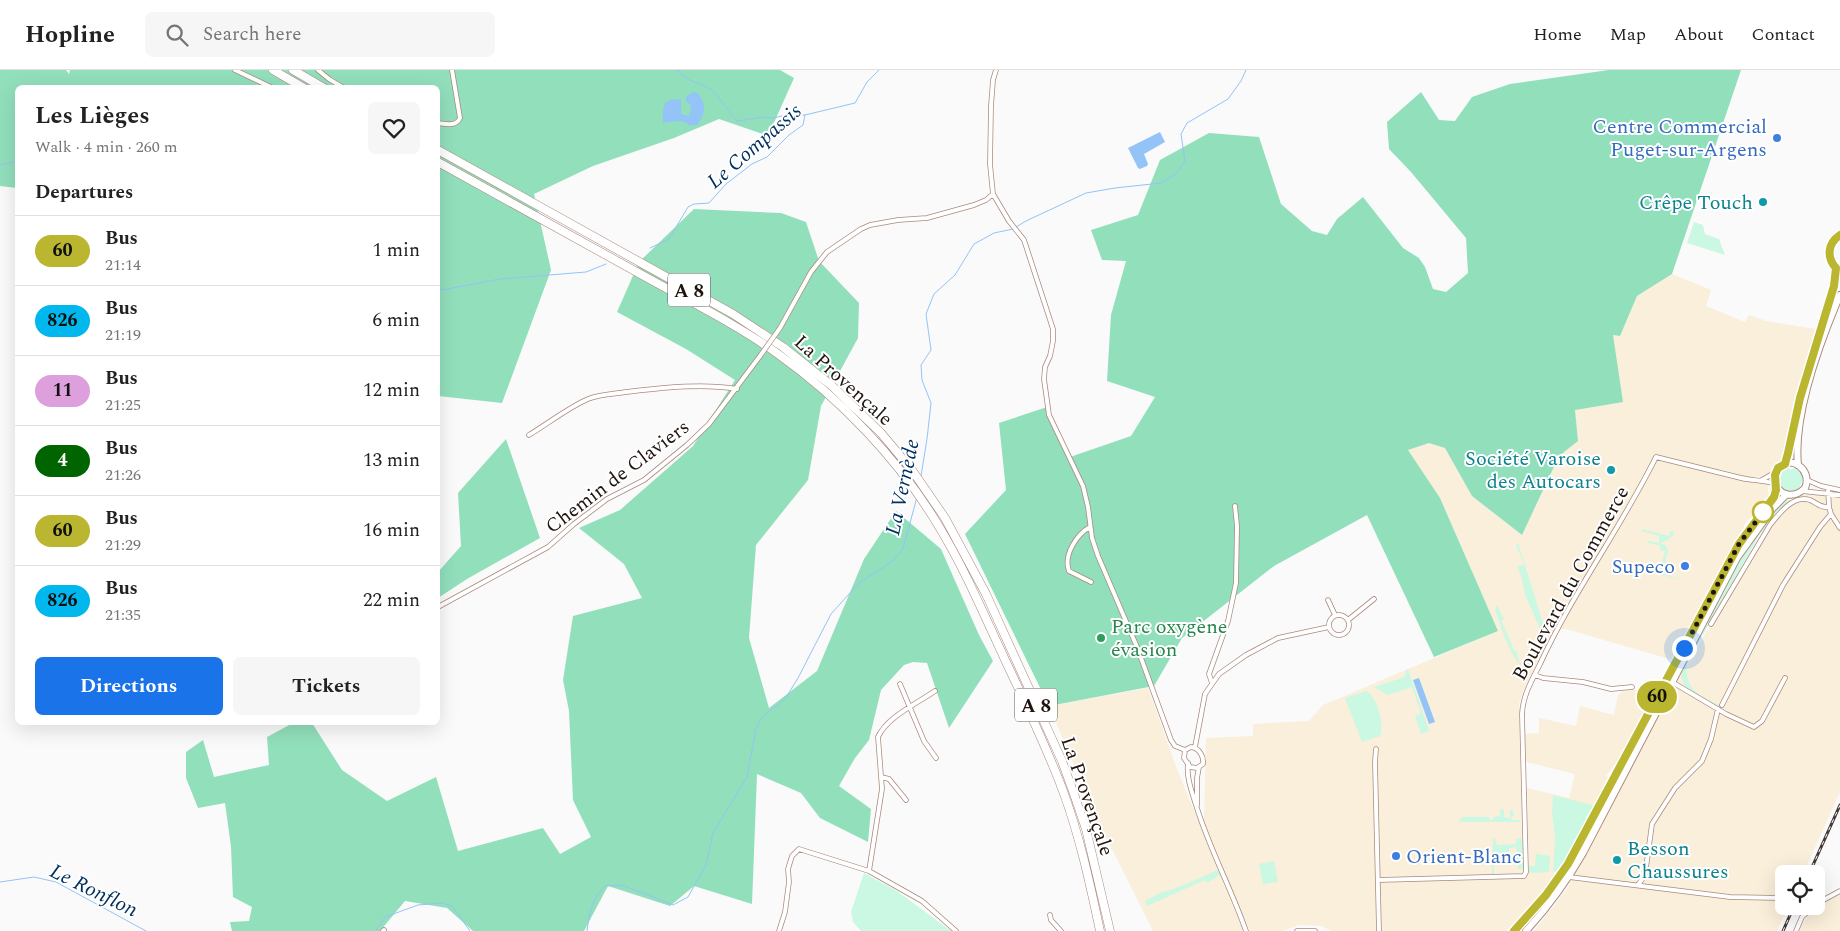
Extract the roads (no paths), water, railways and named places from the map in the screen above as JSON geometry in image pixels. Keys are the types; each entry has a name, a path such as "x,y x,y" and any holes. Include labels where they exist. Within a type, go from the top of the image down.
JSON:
{"highway":[{"path":"273,70 299,85"},
{"path":"293,70 319,85"},
{"name":"La Provençale","path":"440,151 733,314 784,347 856,407 912,470 950,526 982,587 1062,761 1086,829 1110,931"},
{"name":"La Provençale","path":"440,163 727,322 779,355 852,418 894,463 924,504 958,560 1053,764 1084,857 1100,931"}],"main road":[{"path":"1785,464 1800,398 1838,270 1831,260 1829,251 1834,240 1840,235"},
{"path":"1526,931 1569,877 1583,853 1737,558 1767,516 1786,495 1795,494 1805,488 1806,474 1798,465 1798,426 1819,354 1840,295"},
{"path":"1514,931 1546,895 1568,864 1739,544 1775,493 1776,472 1778,468 1785,464 1798,465"},
{"path":"1776,485 1786,495"}],"street":[{"path":"235,70 267,85"},
{"path":"318,70 339,85"},
{"path":"440,123 454,124 460,118 452,70"},
{"path":"996,70 993,80 991,106 990,164 993,194 1012,225 1024,240 1053,328 1053,341 1050,356 1045,367 1044,380 1050,415 1083,486 1090,527 1098,556 1137,647 1171,740 1175,746 1185,750"},
{"name":"Chemin de Claviers","path":"440,606 548,548 574,524 607,499 644,480 687,445 709,424 737,389 780,328 811,272 828,252 870,225 926,218 974,205 986,200 993,194"},
{"path":"529,435 588,399 599,396 656,389 693,387 737,389"},
{"name":"Boulevard du Commerce","path":"1378,880 1524,876 1526,872 1522,707 1524,697 1552,638 1629,509 1656,457 1741,478 1762,480"},
{"path":"1762,480 1776,472"},
{"path":"1762,480 1776,485"},
{"path":"1807,480 1828,488 1840,490"},
{"path":"1828,488 1831,514 1840,528"},
{"path":"1802,491 1840,495"},
{"path":"1711,624 1770,525 1782,510 1801,499 1811,501 1820,506 1829,507"},
{"path":"1212,683 1209,674 1228,621 1236,583 1237,526 1234,506"},
{"path":"1722,705 1783,585 1820,526 1831,514"},
{"path":"1090,527 1081,534 1072,546 1068,567 1069,571 1091,582"},
{"path":"1348,620 1374,599"},
{"path":"1328,600 1335,615"},
{"path":"1335,615 1343,615 1348,620 1348,630 1343,634 1336,634 1329,627 1329,621 1335,615"},
{"path":"1194,748 1198,736 1205,694 1219,674 1263,645 1278,638 1329,627"},
{"path":"1535,674 1543,678 1583,682 1611,689 1632,687"},
{"path":"1672,682 1718,709 1754,726 1762,721 1785,678"},
{"path":"900,684 924,742 936,758"},
{"path":"869,871 879,810 881,778 878,737 885,725 935,691"},
{"path":"1638,886 1645,875 1652,824 1675,788 1702,761 1711,739 1718,709"},
{"path":"1189,747 1194,748 1203,759 1203,764 1193,768 1184,758 1185,750 1189,747"},
{"path":"1376,749 1379,931"},
{"path":"1188,764 1190,785 1202,828 1225,878 1246,931"},
{"path":"1196,807 1199,767"},
{"path":"881,778 889,779 906,800"},
{"path":"779,931 785,912 789,882 788,869 792,856 799,850 869,871 922,901 956,931"},
{"path":"1569,877 1730,897 1775,898"},
{"path":"1825,899 1840,891"},
{"path":"1050,915 1051,920 1062,931"},
{"path":"1796,931 1804,915"},
{"path":"1297,931 1312,931"}],"water":[{"path":"696,92 704,104 704,112 697,125 680,121 663,123 665,103 670,100 681,99 681,114 689,116 691,108 690,104 686,102 686,97"},
{"path":"1160,132 1165,142 1144,154 1148,164 1140,169 1138,168 1128,148"},
{"path":"1419,678 1435,722 1429,724 1413,680"}],"waterway":[{"path":"678,70 684,77 712,90 737,121 763,117 805,115 855,103 867,82 879,70"},
{"name":"La Vernède","path":"1016,227 1086,193 1161,183 1177,173 1185,161 1181,134 1187,123 1228,99 1241,81 1246,70"},
{"name":"Le Compassis","path":"650,248 669,239 688,207 694,204 709,203 726,184 752,164 767,157 789,135 803,125 805,115"},
{"path":"0,165 15,162"},
{"name":"La Vernède","path":"921,476 931,403 922,380 921,365 931,350 926,314 934,294 955,275 974,244 994,233 1013,229"},
{"name":"Le Compassis","path":"440,288 442,290 500,279 586,272 606,264"},
{"name":"La Vernède","path":"587,931 592,907 597,896 605,886 622,885 673,905 688,897 706,865 713,833 747,777 756,729 761,718 785,699 831,614 859,583 893,561 903,549 917,497"},
{"name":"Le Ronflon","path":"0,882 34,877 56,882 146,931"},
{"name":"La Vernède","path":"376,931 385,917 418,905 442,903 452,906 470,931"}],"railway":[{"path":"1813,865 1840,805"},
{"path":"1783,931 1790,915"}],"place":[{"name":"Centre Commercial Puget-sur-Argens","path":"1777,138"},
{"name":"Crêpe Touch","path":"1763,202"},
{"name":"Société Varoise des Autocars","path":"1611,470"},
{"name":"Supeco","path":"1685,566"},
{"name":"Parc oxygène évasion","path":"1101,638"},
{"name":"Orient-Blanc","path":"1396,856"},
{"name":"Besson Chaussures","path":"1617,860"}]}
